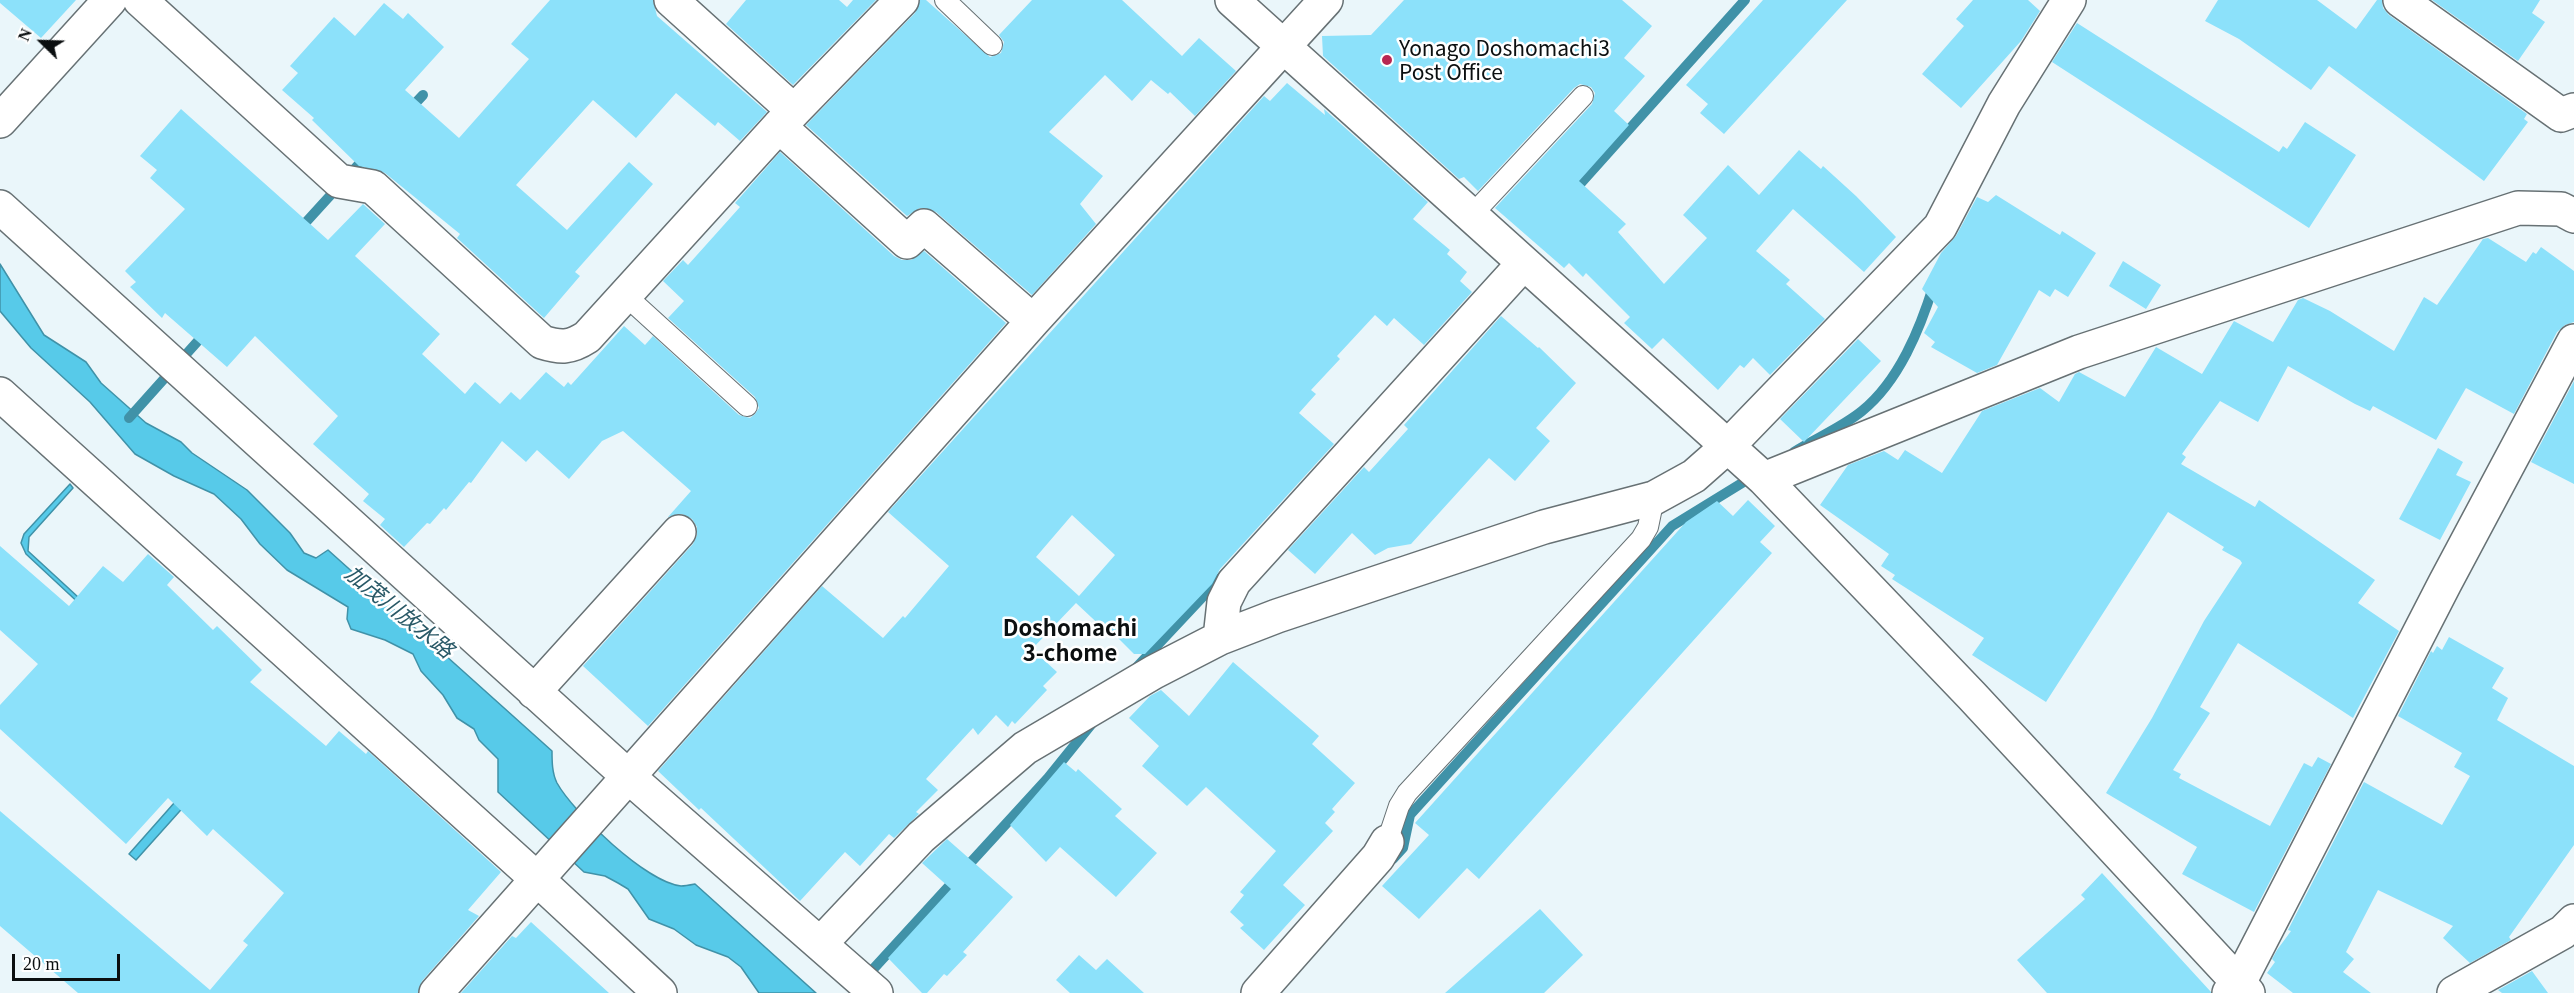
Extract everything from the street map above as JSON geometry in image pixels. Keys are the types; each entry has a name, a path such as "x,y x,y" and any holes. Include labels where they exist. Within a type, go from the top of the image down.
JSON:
{"street":[{"path":"0,121 110,0"},
{"path":"140,0 339,181 373,187 542,342 558,347 573,347 587,337 787,118 902,0"},
{"path":"671,0 907,242 924,226 1033,321"},
{"path":"1232,0 1522,264 1764,479 1972,696 2239,990 2445,583 2574,341"},
{"path":"436,993 625,783 1033,321 1326,0"},
{"path":"821,943 921,837 1025,748 1154,672 1220,638 1277,616 1544,527 1654,498 1694,476 1728,446 1940,227 2004,104 2069,0"},
{"path":"2400,0 2561,115 2574,110"},
{"path":"0,207 534,692 625,783 821,943 876,993"},
{"path":"1764,479 2079,352 2518,208 2561,209 2574,216"},
{"path":"1220,638 1224,602 1234,582 1522,264"},
{"path":"0,394 542,874 660,993"},
{"path":"534,692 680,532"},
{"path":"1258,993 1378,857 1387,842"},
{"path":"2454,993 2570,934"}],"lane":[{"path":"945,0 992,45"},
{"path":"1470,217 1582,96"},
{"path":"625,295 747,406"},
{"path":"1387,842 1399,806 1407,793 1641,539 1653,514 1654,498"}],"water":[{"path":"0,264 44,335 86,362 101,383 146,423 181,442 192,453 247,490 290,533 304,553 316,558 328,550 552,751 553,771 557,783 594,828 650,873 681,886 695,884 816,993 759,993 741,967 728,957 696,945 674,929 649,919 628,889 618,883 605,876 584,872 498,792 498,759 479,740 474,729 457,718 443,695 421,671 413,654 385,640 351,629 347,619 348,607 287,570 260,544 241,519 214,494 174,476 135,454 90,402 31,348 0,311"},
{"path":"70,484 73,488 29,537 28,551 239,745 136,860 129,854 228,742 26,554 21,543 24,534"}],"building":[{"path":"0,0 76,0 41,38 0,3"},
{"path":"550,0 653,0 657,16 767,112 740,141 718,122 715,126 676,93 636,138 593,100 516,185 567,230 629,162 653,184 575,272 580,276 544,318 457,238 460,234 385,173 359,166 312,120 314,118 282,90 298,73 290,66 334,17 355,36 384,3 403,19 408,13 444,47 405,90 459,138 529,59 511,44"},
{"path":"746,0 839,0 847,7 853,0 876,0 793,85 726,24"},
{"path":"920,0 926,0 990,57 1001,53 1004,42 999,35 1032,0 1122,0 1182,56 1199,38 1236,71 1195,116 1170,92 1168,94 1151,80 1132,101 1105,75 1049,132 1103,176 1080,204 1096,224 1032,295 936,212 920,208 907,216 806,125 915,13"},
{"path":"1404,0 1622,0 1652,26 1624,58 1645,76 1614,111 1629,125 1579,181 1626,224 1618,232 1664,284 1707,238 1683,215 1728,165 1759,195 1799,150 1821,169 1823,166 1896,237 1864,272 1793,209 1756,251 1790,280 1786,284 1825,319 1770,375 1753,358 1744,368 1740,365 1718,390 1663,338 1652,349 1624,323 1630,317 1586,273 1583,277 1569,263 1564,268 1495,208 1592,104 1595,93 1591,87 1580,84 1574,88 1478,191 1464,177 1459,179 1323,56 1322,36 1371,35"},
{"path":"1763,0 1847,0 1724,134 1700,113 1708,104 1686,85"},
{"path":"1973,0 2028,0 2040,11 2021,41 1961,108 1922,74 1964,26 1956,19"},
{"path":"2218,0 2317,0 2356,29 2377,0 2382,0 2383,8 2389,15 2527,114 2524,119 2528,122 2484,181 2329,66 2311,90 2239,39 2205,21"},
{"path":"2432,0 2540,0 2532,13 2545,22 2518,61"},
{"path":"2077,23 2279,152 2283,146 2287,149 2305,122 2356,155 2309,228 2052,62"},
{"path":"1287,83 1325,115 1324,109 1428,202 1413,219 1450,250 1447,254 1467,272 1460,281 1472,292 1424,345 1394,318 1387,326 1375,315 1337,356 1340,359 1311,390 1316,394 1299,413 1334,444 1220,569 1212,584 1145,654 1134,654 1109,629 1106,631 1076,603 1032,649 1057,672 1043,686 1047,690 1015,724 1012,721 1008,727 996,715 978,735 973,728 926,779 938,790 916,812 919,814 894,838 889,834 860,866 845,852 800,901 658,771 822,586 883,638 903,616 905,618 949,566 888,512 1264,96 1270,101","holes":["1072,515 1115,555 1079,596 1036,557"]},
{"path":"181,109 328,240 363,204 385,224 355,256 440,334 422,354 465,394 475,382 500,404 511,392 520,400 546,372 564,387 568,382 571,385 624,326 645,345 653,336 739,415 750,418 755,414 759,408 755,397 668,318 684,301 663,281 683,260 688,265 740,207 735,203 780,152 894,256 902,260 911,260 924,251 1006,323 648,726 583,666 693,544 697,535 697,527 692,519 682,514 668,517 691,491 623,431 602,441 569,479 537,450 526,462 502,441 471,483 469,482 446,510 444,508 404,547 380,525 385,519 363,501 369,494 313,444 338,416 255,336 227,367 165,313 162,318 130,287 136,282 125,271 185,209 150,178 157,170 140,156"},
{"path":"1996,195 2060,235 2062,231 2096,253 2068,297 2055,289 2050,297 2039,290 1997,365 1977,373 1931,347 1935,342 1924,333 1938,307 1922,289 1941,253 1956,236 1977,197 1988,202"},
{"path":"2488,238 2526,262 2533,252 2536,254 2541,247 2574,271 2574,322 2565,325 2557,332 2514,414 2466,388 2436,440 2373,406 2370,411 2355,404 2288,366 2258,422 2220,401 2182,454 2186,457 2181,464 2255,507 2259,500 2375,580 2358,603 2399,631 2353,718 2238,643 2200,707 2210,713 2173,770 2181,774 2179,778 2270,826 2304,763 2312,767 2318,757 2331,764 2254,912 2182,874 2197,847 2106,793 2152,718 2204,621 2242,563 2240,560 2222,550 2224,547 2168,512 2046,702 1972,655 1984,638 1892,579 1895,575 1881,566 1889,554 1820,505 1848,465 1884,451 1898,460 1905,450 1942,473 1982,411 2040,388 2059,402 2075,374 2079,372 2125,397 2156,347 2202,374 2234,321 2273,342 2298,300 2303,298 2330,311 2394,351 2424,297 2437,305 2483,239"},
{"path":"2123,261 2161,285 2146,309 2109,286"},
{"path":"1501,316 1539,347 1576,383 1536,428 1550,441 1515,481 1489,458 1411,544 1388,548 1375,555 1352,533 1315,574 1288,550 1364,467 1369,472 1408,429 1404,425"},
{"path":"1858,339 1881,361 1804,442 1780,419"},
{"path":"2574,381 2574,484 2531,462"},
{"path":"2438,448 2463,462 2456,475 2471,482 2440,540 2399,519"},
{"path":"1748,500 1775,526 1760,542 1772,553 1479,879 1467,868 1419,919 1382,886 1429,835 1415,823 1686,522 1717,501 1733,516"},
{"path":"0,546 69,606 103,566 123,582 148,554 174,577 167,585 213,630 217,626 262,670 250,682 326,746 339,731 366,754 368,751 501,872 468,910 479,916 422,981 418,993 78,993 0,926 0,811 210,990 248,945 243,941 284,893 213,829 207,836 168,798 126,844 0,729 0,705 38,664 0,630"},
{"path":"2449,637 2504,668 2492,688 2508,698 2497,720 2574,766 2574,845 2509,937 2511,940 2470,963 2443,938 2453,926 2378,890 2346,952 2354,959 2343,972 2371,993 2293,993 2267,973 2275,962 2272,959 2277,950 2291,931 2288,930 2364,782 2442,825 2470,776 2454,767 2462,753 2398,716 2431,651 2433,653 2437,646 2442,650"},
{"path":"1233,662 1319,736 1312,744 1355,783 1332,809 1335,812 1325,823 1333,831 1283,885 1305,905 1264,950 1240,928 1244,925 1230,912 1244,895 1240,892 1276,851 1206,787 1187,806 1142,766 1159,746 1129,718 1150,696 1161,690 1189,716"},
{"path":"1064,762 1076,772 1078,769 1122,809 1115,816 1157,853 1116,897 1060,847 1046,862 1010,825"},
{"path":"947,839 1013,897 963,952 967,955 947,976 944,974 927,993 922,993 888,958 951,889 922,863"},
{"path":"2102,873 2211,993 2047,993 2017,960 2085,899 2081,895"},
{"path":"1540,909 1583,955 1544,993 1445,993"},
{"path":"531,922 609,993 461,993 512,936 516,938"},
{"path":"1079,955 1096,970 1107,959 1144,993 1070,993 1056,980"},
{"path":"2532,971 2548,993 2502,993 2498,990"}],"waterway":[{"path":"1573,192 1745,0"},
{"path":"409,110 423,95"},
{"path":"297,232 368,154"},
{"path":"1794,452 1854,417 1887,385 1915,336 1934,284"},
{"path":"129,418 206,332"},
{"path":"1393,859 1403,848 1410,815 1672,526 1755,475"},
{"path":"1135,669 1225,573"},
{"path":"865,978 1048,778 1094,721"}],"place":[{"name":"Yonago Doshomachi3 Post Office","path":"1387,60"}],"district":[{"name":"Doshomachi 3-chome","path":"1070,640"}],"water label":[{"name":"加茂川放水路","path":"400,611"}]}
